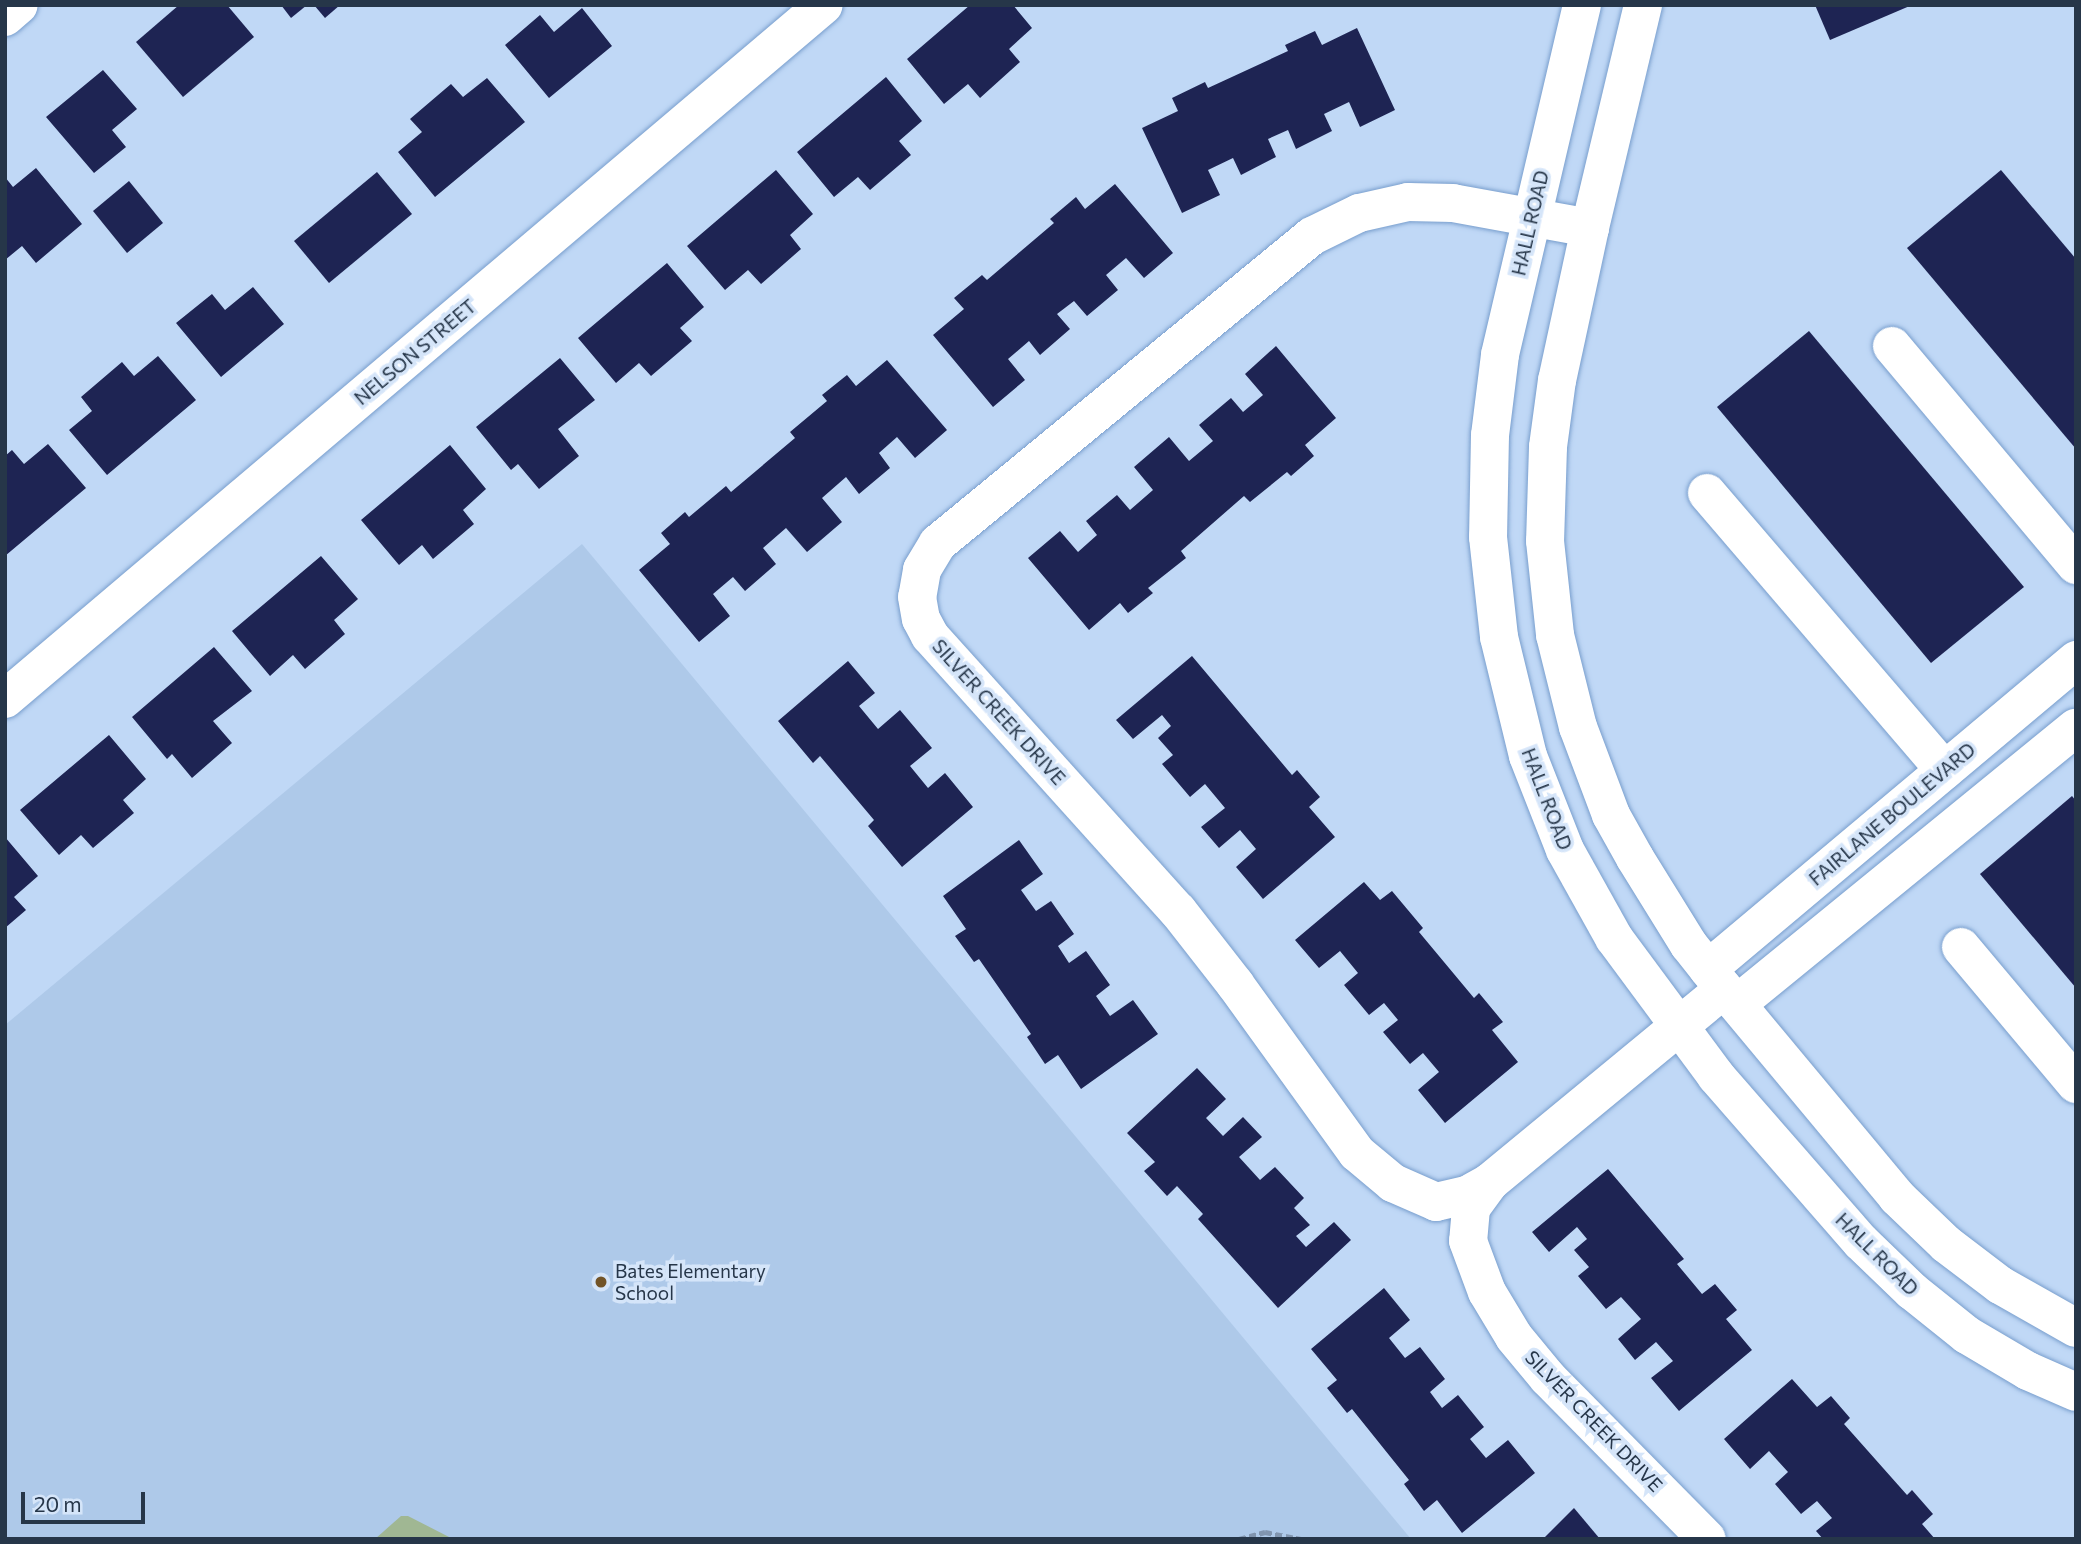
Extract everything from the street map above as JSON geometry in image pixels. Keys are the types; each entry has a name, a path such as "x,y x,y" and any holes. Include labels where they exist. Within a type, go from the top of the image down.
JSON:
{"street":[{"path":"5,17 19,5"},
{"name":"NELSON STREET","path":"5,699 824,5"},
{"name":"HALL ROAD","path":"1583,5 1500,355 1490,435 1488,537 1499,637 1528,756 1566,850 1614,938 1716,1076 1861,1242 1912,1291 1967,1335 2028,1371 2076,1392"},
{"path":"1643,5 1557,380 1548,447 1545,541 1555,635 1578,727 1611,815 1689,945 1897,1197 1946,1244 2000,1285 2076,1328"},
{"name":"SILVER CREEK DRIVE","path":"1590,229 1453,203 1408,202 1359,213 1312,236 938,543 922,570 917,597 920,619 930,636 1178,911 1236,984 1357,1153 1393,1183 1436,1202 1468,1195 1490,1182 1679,1027 1723,987"},
{"path":"1892,346 2076,565"},
{"path":"1707,493 1944,770"},
{"name":"FAIRLANE BOULEVARD","path":"1723,987 1944,770 2076,660"},
{"path":"1723,987 2076,728"},
{"path":"1961,947 2076,1084"},
{"name":"SILVER CREEK DRIVE","path":"1490,1182 1471,1208 1468,1241 1487,1292 1514,1337 1548,1378 1707,1539"}],"path":[{"path":"1239,1539 1265,1532 1302,1539"}],"shaded area":[{"name":"Bates Elementary School","path":"582,544 1411,1539 5,1539 5,1025"}],"green space":[{"path":"401,1516 408,1516 453,1539 375,1539"}],"building":[{"path":"179,5 227,5 254,37 183,97 136,42"},
{"path":"281,5 307,5 291,18"},
{"path":"314,5 340,5 325,18"},
{"path":"970,5 1013,5 1032,28 1009,49 1020,62 980,98 968,84 944,104 907,59"},
{"path":"1815,5 1912,5 1830,40"},
{"path":"582,8 612,46 549,98 505,45 540,15 554,32"},
{"path":"1357,28 1395,110 1360,127 1349,102 1324,114 1332,131 1296,149 1288,130 1268,139 1276,157 1241,175 1233,158 1208,170 1220,195 1182,213 1142,128 1178,111 1172,98 1205,82 1208,88 1288,51 1285,45 1315,31 1322,45"},
{"path":"103,70 137,109 112,130 126,147 94,173 46,117"},
{"path":"886,77 922,121 899,141 911,155 870,190 858,177 834,197 797,152"},
{"path":"487,78 525,122 435,197 398,152 422,132 410,119 451,84 463,97"},
{"path":"36,168 82,224 36,263 22,246 5,260 5,177 13,187"},
{"path":"776,170 813,214 790,235 801,249 761,284 748,270 725,290 687,246"},
{"path":"2001,170 2076,259 2076,449 1907,248"},
{"path":"377,172 412,214 329,283 294,241"},
{"path":"129,181 163,223 127,253 93,211"},
{"path":"1115,184 1173,253 1144,278 1126,258 1106,275 1118,290 1087,316 1074,301 1057,314 1070,329 1040,355 1029,341 1008,359 1025,380 993,407 933,335 964,309 954,298 982,275 987,280 1054,223 1050,219 1076,197 1085,209"},
{"path":"667,263 704,307 680,328 692,341 651,376 639,363 616,383 578,338"},
{"path":"253,287 284,324 221,377 176,323 212,294 225,310"},
{"path":"1809,331 2024,587 1931,663 1717,407"},
{"path":"1276,346 1336,418 1305,445 1314,456 1291,476 1287,472 1250,502 1244,496 1181,551 1186,558 1148,588 1153,593 1128,613 1120,603 1089,630 1028,558 1060,531 1078,552 1097,535 1086,521 1117,495 1130,510 1153,490 1134,467 1169,437 1189,461 1213,441 1199,425 1231,398 1243,412 1263,395 1245,374"},
{"path":"158,356 196,400 107,475 69,430 92,411 81,397 122,362 134,376"},
{"path":"560,358 595,400 558,429 579,456 539,489 518,464 511,470 476,427"},
{"path":"887,360 947,430 915,458 897,437 879,453 890,468 859,494 846,477 822,498 842,522 807,552 786,528 763,548 776,564 745,591 733,577 713,594 730,616 699,642 639,570 670,544 661,533 685,512 689,517 726,486 731,492 795,438 790,432 827,401 822,395 847,375 856,386"},
{"path":"48,444 86,488 5,556 5,456 12,450 24,464"},
{"path":"450,445 486,489 463,510 474,524 433,559 422,545 399,565 361,520"},
{"path":"321,556 358,599 334,620 345,634 305,669 293,655 270,676 232,631"},
{"path":"214,647 252,691 213,721 232,743 192,778 172,754 167,759 132,717"},
{"path":"1192,656 1292,775 1297,770 1320,797 1309,807 1335,837 1263,899 1236,867 1256,849 1240,830 1219,848 1201,827 1225,808 1205,784 1190,797 1162,764 1173,755 1158,738 1171,726 1162,715 1133,739 1116,720"},
{"path":"848,661 875,693 859,706 878,729 900,710 932,748 910,766 928,788 945,773 973,807 902,867 868,826 874,820 820,756 813,763 778,721"},
{"path":"109,735 146,779 123,800 134,813 93,848 81,835 59,855 20,810"},
{"path":"2072,796 2076,801 2076,988 1980,874"},
{"path":"5,837 38,876 14,897 26,910 5,928"},
{"path":"1019,840 1043,874 1021,890 1036,911 1051,901 1074,934 1058,946 1069,963 1086,951 1110,985 1096,996 1110,1016 1133,1000 1158,1034 1081,1089 1058,1055 1045,1064 1027,1037 1031,1034 979,959 974,962 955,936 966,929 943,896"},
{"path":"1364,882 1380,900 1392,891 1423,928 1419,932 1474,998 1479,993 1503,1022 1492,1030 1518,1062 1445,1123 1418,1090 1439,1072 1423,1053 1410,1064 1383,1032 1398,1020 1384,1003 1369,1015 1344,985 1358,973 1340,951 1319,968 1295,940"},
{"path":"1197,1068 1226,1099 1206,1118 1223,1136 1243,1117 1262,1137 1239,1157 1260,1180 1275,1167 1304,1198 1294,1208 1310,1225 1296,1236 1306,1247 1334,1222 1351,1240 1278,1308 1198,1219 1203,1214 1177,1186 1167,1196 1144,1171 1155,1162 1127,1133"},
{"path":"1608,1169 1684,1259 1677,1264 1702,1294 1715,1284 1737,1310 1726,1319 1752,1350 1679,1411 1651,1378 1673,1361 1656,1342 1635,1360 1618,1339 1641,1319 1621,1297 1606,1309 1578,1276 1589,1267 1574,1250 1587,1239 1577,1227 1549,1252 1532,1232"},
{"path":"1384,1288 1410,1320 1389,1338 1405,1358 1420,1347 1445,1379 1430,1392 1442,1408 1458,1395 1484,1427 1470,1439 1486,1458 1508,1440 1535,1473 1462,1533 1437,1500 1424,1511 1404,1484 1409,1480 1352,1409 1347,1413 1327,1388 1337,1380 1311,1349"},
{"path":"1792,1379 1817,1407 1831,1396 1850,1418 1844,1424 1907,1495 1912,1490 1933,1514 1922,1524 1935,1539 1823,1539 1816,1531 1832,1518 1817,1501 1801,1514 1775,1484 1788,1472 1769,1451 1750,1469 1724,1439"},
{"path":"1574,1508 1600,1539 1543,1539"}],"place":[{"name":"Bates Elementary School","path":"601,1282"}]}
